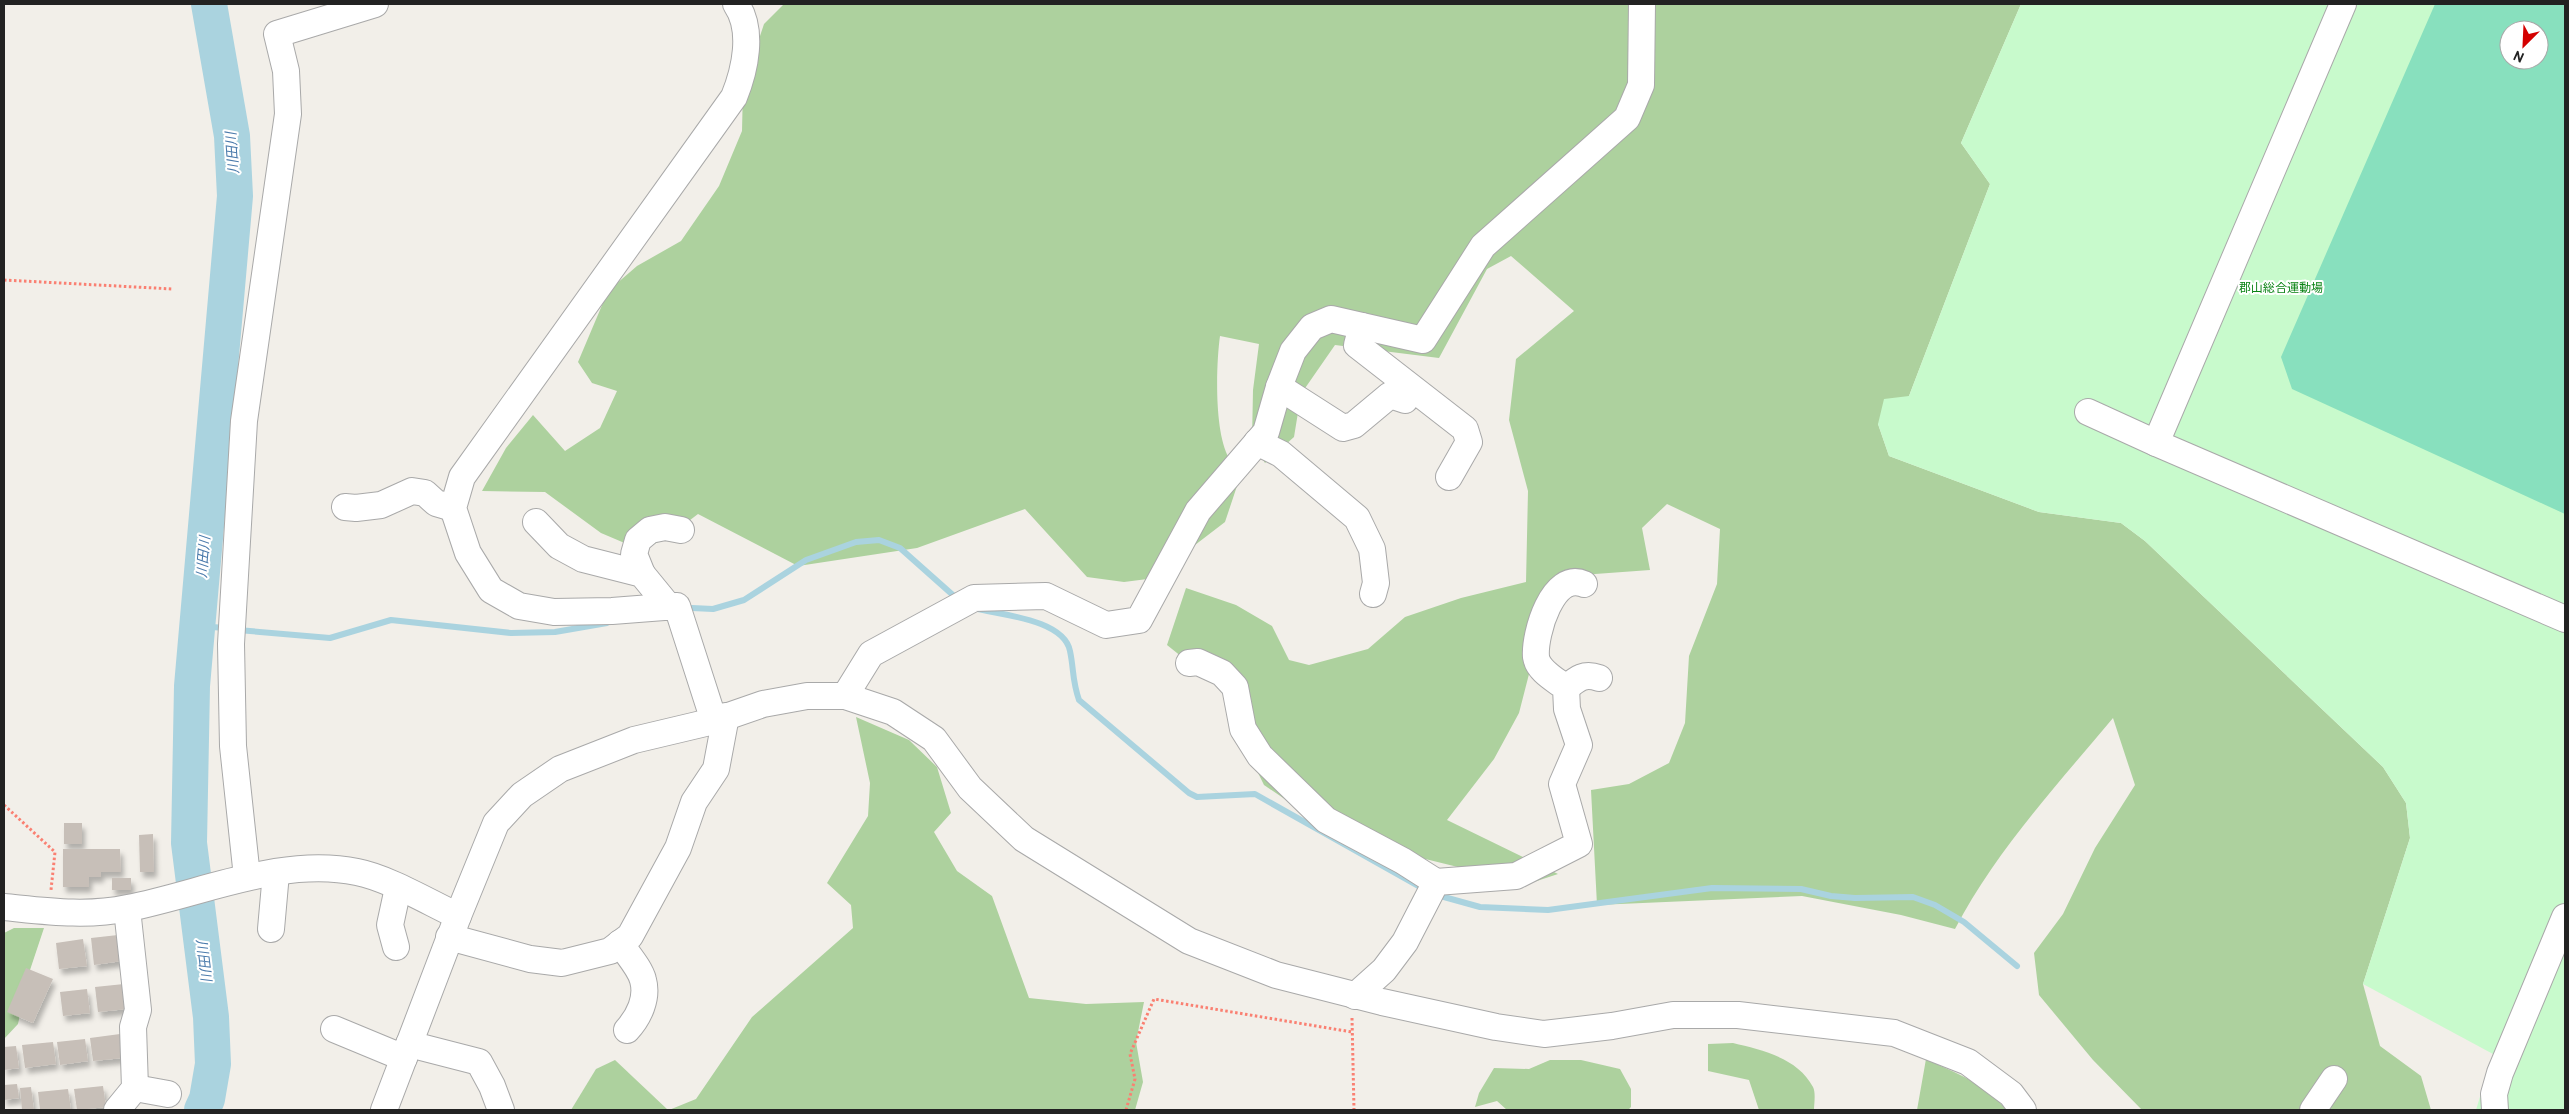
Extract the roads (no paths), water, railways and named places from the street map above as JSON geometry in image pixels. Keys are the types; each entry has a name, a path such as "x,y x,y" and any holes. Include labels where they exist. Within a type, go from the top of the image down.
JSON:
{"street":[{"path":"242,879 233,746 231,644 244,421 288,114 286,71 277,34 375,4"},
{"path":"4,907 49,913 81,913 127,909 242,879 315,868 351,871 374,877 398,888 454,926 530,960 562,963 610,951 630,936 678,848 694,802 716,769 720,718 677,606 612,611 554,612 519,606 491,590 468,553 453,508 462,477 504,421 734,97 743,73 745,45 743,14 736,4"},
{"path":"845,696 871,654 974,598 1046,596 1106,626 1139,620 1198,511 1266,432 1279,387 1293,351 1312,327 1331,319 1423,340 1483,246 1627,118 1641,85 1642,4"},
{"path":"2156,444 2344,4"},
{"path":"1362,326 1357,345 1465,429 1469,442 1449,477"},
{"path":"1279,387 1343,428 1354,425 1390,395 1405,400"},
{"path":"2088,412 2156,444 2565,619"},
{"path":"1257,442 1281,454 1357,518 1372,549 1376,583 1373,594"},
{"path":"346,507 356,508 381,505 412,491 426,493 436,503 453,508"},
{"path":"536,522 559,546 582,559 642,574"},
{"path":"669,607 642,574 634,554 638,540 650,530 665,527 681,530"},
{"path":"1189,663 1198,662 1222,673 1235,687 1243,729 1260,756 1326,820 1403,861 1436,882 1516,876 1579,844 1562,784 1579,745 1567,709 1566,688 1542,669 1536,658 1546,608 1554,594 1570,581 1584,584"},
{"path":"1566,688 1579,677 1589,674 1599,678"},
{"path":"384,1110 454,926 496,824 522,795 560,769 634,740 720,718 763,704 807,696 845,696 893,712 934,739 970,788 1024,839 1189,941 1276,975 1353,995 1496,1027 1544,1034 1612,1026 1673,1015 1738,1015 1894,1034 1968,1062 2011,1094 2023,1110"},
{"path":"271,929 276,873"},
{"path":"1353,995 1384,970 1405,942 1436,882"},
{"path":"396,947 390,925 398,888"},
{"path":"117,1110 135,1088 133,1027 138,1010 127,909"},
{"path":"2494,1110 2494,1094 2500,1073 2565,917"},
{"path":"620,943 643,979 644,998 638,1018 627,1030"},
{"path":"334,1030 406,1051 479,1062 492,1086 500,1110"},
{"path":"2313,1110 2334,1079"},
{"path":"135,1088 168,1094"}],"waterway":[{"name":"川田川","path":"202,1110 207,1099 213,1064 211,1017 189,843 192,686 235,196 232,136 209,4"},
{"path":"692,608 713,609 744,600 806,560 856,542 879,540 900,548 954,596"},
{"path":"978,609 1031,621 1057,632 1065,641 1070,651 1075,687 1079,700 1189,793 1197,797 1255,794 1420,887"},
{"path":"238,630 330,638 391,620 511,633 555,632 607,623"},
{"path":"197,626 226,628"},
{"path":"1444,897 1480,907 1548,910 1712,888 1801,889 1831,896 1855,898 1913,897 1935,905 1964,922 2017,966"}],"park label":[{"name":"郡山総合運動場","path":"2281,288"}]}
